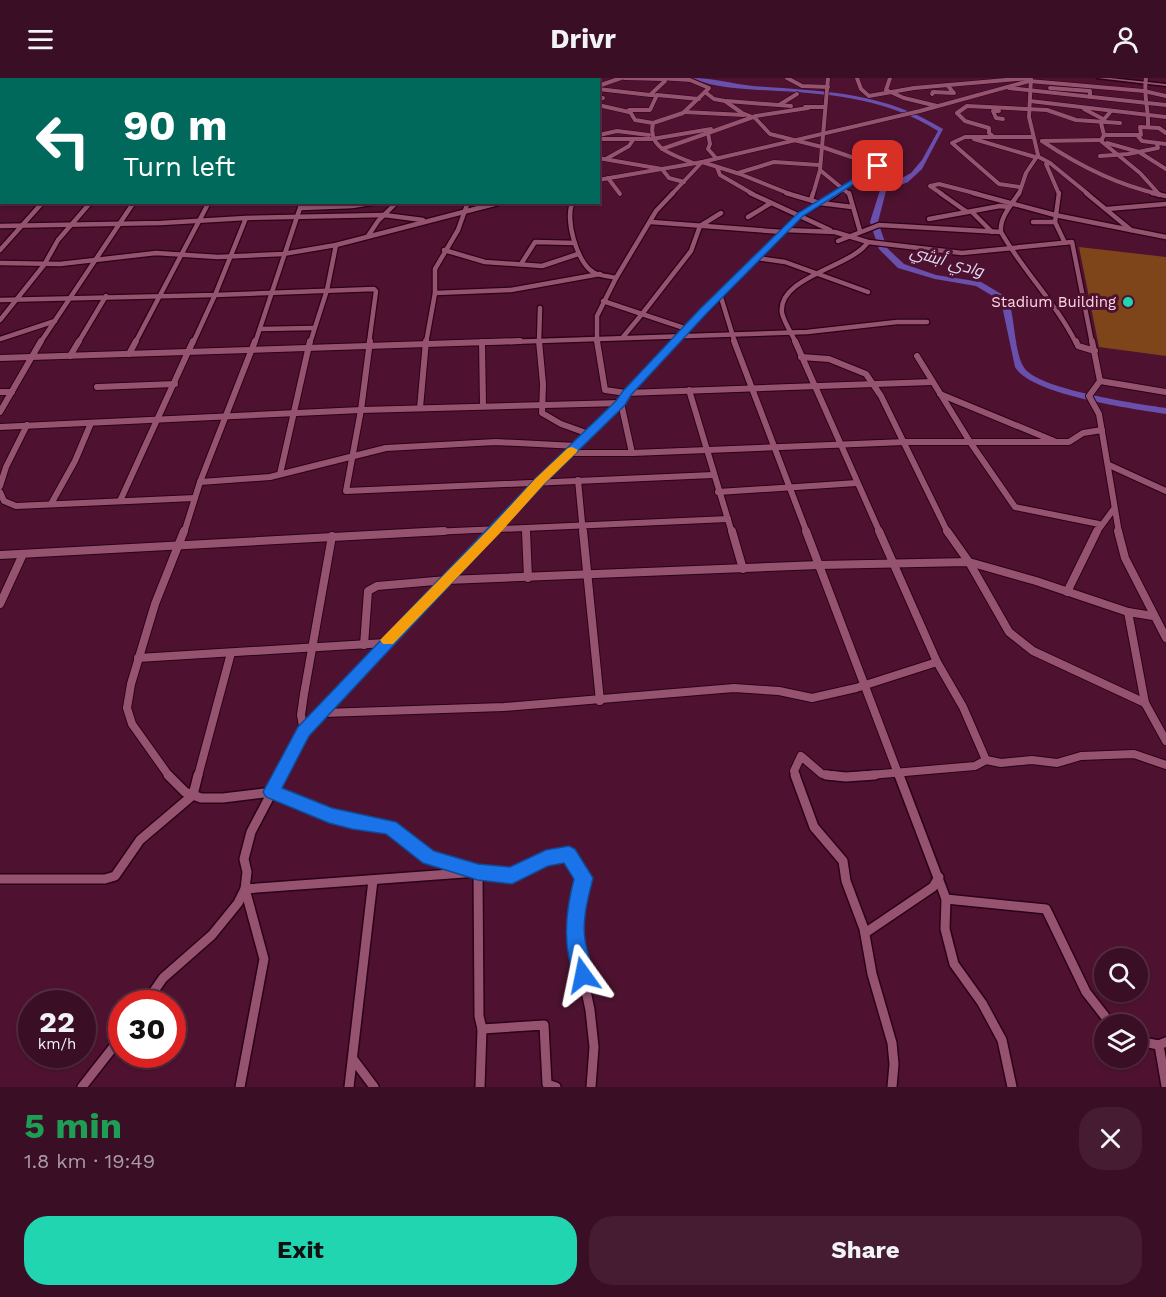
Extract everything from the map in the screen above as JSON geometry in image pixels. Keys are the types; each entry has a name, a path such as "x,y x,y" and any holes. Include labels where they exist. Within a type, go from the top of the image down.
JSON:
{"street":[{"path":"600,86 622,78 690,80 709,88 677,116 652,123 635,120 629,112"},
{"path":"787,78 802,86 828,87"},
{"path":"811,201 824,133 828,78"},
{"path":"857,78 857,83 869,96 890,91 992,80 1031,79 1166,94"},
{"path":"890,78 886,90 904,98 938,106"},
{"path":"957,78 983,81"},
{"path":"1083,78 1084,85"},
{"path":"1099,78 1146,80 1166,85"},
{"path":"600,180 702,162 962,100 1031,79"},
{"path":"1031,79 1030,110 1036,157 1020,187 1019,194 1009,207 1000,227 1001,232 1030,279 1068,324 1078,346 1095,351"},
{"path":"1065,79 1068,89"},
{"path":"651,95 657,86 667,80"},
{"path":"992,80 1015,85"},
{"path":"1146,80 1144,90 1148,127"},
{"path":"1057,83 1060,89"},
{"path":"932,94 954,93 947,85"},
{"path":"600,86 651,95 699,99"},
{"path":"1007,88 1090,91 1090,97"},
{"path":"1029,89 1166,105"},
{"path":"705,92 714,99 725,101 808,108"},
{"path":"1045,92 1050,104"},
{"path":"779,105 798,94"},
{"path":"1063,94 1063,99 1070,102"},
{"path":"600,105 610,106 621,114 629,110 650,110 657,95"},
{"path":"962,100 969,104 967,106"},
{"path":"156,990 173,967 212,935 238,903 245,889 248,872 244,859 245,848 304,732 385,644 496,530 539,481 621,403 626,393 720,294 801,214 878,166 768,132 751,116 725,101"},
{"path":"1030,101 1166,117"},
{"path":"1042,110 1050,104"},
{"path":"1126,105 1127,112"},
{"path":"994,137 989,133 989,128 976,126 960,116 958,112 967,106 1042,110 1074,119 1120,123"},
{"path":"662,149 751,116 772,111 825,107"},
{"path":"1082,107 1102,121 1104,135 1102,141"},
{"path":"999,108 999,111 993,111 996,118 1003,119"},
{"path":"1102,121 1111,111"},
{"path":"684,112 745,114"},
{"path":"677,116 685,118"},
{"path":"650,137 652,123"},
{"path":"600,137 633,140 719,127"},
{"path":"1104,135 1142,134 1140,127 1159,128 1166,133"},
{"path":"600,136 617,131 650,137 662,149 693,163"},
{"path":"708,133 710,144 708,149 716,158"},
{"path":"1137,135 1142,141 1166,144"},
{"path":"965,137 1050,163 1132,232"},
{"path":"1020,187 999,183 952,143 965,137 1033,138 1096,173 1158,194"},
{"path":"606,159 629,146 633,140"},
{"path":"1042,141 1102,141 1136,151 1166,170"},
{"path":"1102,141 1148,180 1158,194 1166,200"},
{"path":"1100,156 1157,148 1159,147 1157,144"},
{"path":"600,158 662,169 669,177 684,182"},
{"path":"702,162 738,173 771,189 811,201 852,207"},
{"path":"702,162 656,211 603,301 597,316 596,338 605,390 626,393 932,382"},
{"path":"738,173 774,162 819,168 843,187 850,196 859,232"},
{"path":"1050,163 1046,164 1060,200 1055,222 1064,241"},
{"path":"717,167 720,175 730,183 771,203 801,214 835,232 868,242 962,253 1064,241 1073,242 1100,381 1089,396 1099,414 1109,465 1117,534 1125,558 1166,638"},
{"path":"608,178 616,191 621,194"},
{"path":"992,232 970,212 930,186 939,184 1055,215 1166,237"},
{"path":"1107,209 1166,200"},
{"path":"748,217 771,203"},
{"path":"0,250 41,204"},
{"path":"0,320 44,265 58,240 89,204"},
{"path":"0,412 31,357 97,261 133,204"},
{"path":"129,354 208,204"},
{"path":"364,204 352,206 301,205 260,329 200,482 180,544 155,604 138,658 127,708 132,724 171,778 185,792 201,798 223,798 272,792 336,817 390,827 429,858 478,872"},
{"path":"368,236 395,204"},
{"path":"420,408 426,344 435,293 434,271 444,250 455,237 467,204"},
{"path":"0,263 44,265 148,254 231,256 283,254 336,245 495,204"},
{"path":"572,204 570,210 578,254 592,272 616,278"},
{"path":"929,219 1009,207"},
{"path":"623,337 691,251 700,226 721,213"},
{"path":"0,226 384,215 427,221"},
{"path":"120,501 160,419 246,218"},
{"path":"651,222 784,231 859,232"},
{"path":"1032,222 1055,222"},
{"path":"838,241 879,225 1001,232"},
{"path":"521,264 535,242 575,243"},
{"path":"868,242 860,254 828,266 795,286 783,303 782,312 937,662 963,707 986,759"},
{"path":"280,474 308,348 327,290 336,245"},
{"path":"444,250 485,262 542,266 578,254"},
{"path":"758,258 785,262 868,292"},
{"path":"435,293 511,290 600,274"},
{"path":"0,300 375,290 361,410 345,487 346,490 353,492 539,481 713,475"},
{"path":"720,294 731,333 866,684 897,773 939,877 946,899 945,929 954,964 982,1003 1002,1040 1012,1087"},
{"path":"70,356 106,296"},
{"path":"603,301 684,332"},
{"path":"540,308 542,413 589,434"},
{"path":"0,339 55,321"},
{"path":"0,358 539,341 684,332 731,333 867,327 901,321 927,322"},
{"path":"260,329 314,328"},
{"path":"482,342 483,406"},
{"path":"917,356 970,442 1015,507 1099,524"},
{"path":"801,357 843,363 866,374 873,383 905,442 944,527 969,562 1009,632 1016,640 1033,651 1145,703"},
{"path":"1100,381 1166,392"},
{"path":"97,387 175,384"},
{"path":"689,390 742,569"},
{"path":"0,392 12,392"},
{"path":"940,394 1058,442"},
{"path":"0,427 361,410 621,403"},
{"path":"621,403 632,453"},
{"path":"51,504 75,461 91,423"},
{"path":"0,486 3,468 27,425"},
{"path":"570,453 707,451 775,446 905,442 1069,442 1083,433 1102,430"},
{"path":"200,482 280,474 386,448 496,442 577,446"},
{"path":"1109,465 1166,491"},
{"path":"578,480 600,701"},
{"path":"718,492 857,483"},
{"path":"0,492 4,501 16,506 195,498"},
{"path":"1067,592 1078,570 1080,559 1099,524 1113,510"},
{"path":"0,555 332,536 728,519"},
{"path":"526,529 528,578"},
{"path":"304,732 301,715 332,536"},
{"path":"0,604 23,554"},
{"path":"364,645 368,591 371,588 447,580 819,565 969,562 1036,580 1128,612 1153,616"},
{"path":"1128,612 1145,703 1166,741"},
{"path":"138,658 385,644"},
{"path":"0,879 105,879 115,876 140,840 193,795 231,653"},
{"path":"323,713 504,707 600,701 734,688 778,691 812,698 937,662"},
{"path":"892,1087 894,1064 892,1043 872,974 865,933 846,881 843,861 814,827 794,771 801,756 822,774 846,777 975,766 986,759 1001,763 1032,760 1057,763 1081,756 1134,754 1166,765"},
{"path":"245,889 478,872 512,875 546,858 569,854 584,878 576,908 575,939 590,1010 594,1047 591,1087"},
{"path":"478,872 479,1016 482,1029 480,1087"},
{"path":"865,933 933,886 939,877"},
{"path":"349,1087 373,880"},
{"path":"240,1087 264,959 245,889"},
{"path":"946,899 1046,909 1086,992 1103,1014"},
{"path":"482,1029 544,1025 547,1084 556,1087"},
{"path":"1162,1044 1166,1086"},
{"path":"82,1087 108,1054"},
{"path":"353,1059 375,1087"}],"shaded area":[{"name":"Stadium Building","path":"1079,247 1166,257 1166,356 1099,347"}],"waterway":[{"name":"وادي أبشي","path":"696,78 738,86 827,92 862,98 911,113 941,130 920,168 906,180 883,190 874,222 883,249 901,266 935,277 978,284 1005,300 1016,359 1022,372 1032,379 1090,397 1166,411"}],"slow traffic":[{"path":"388,640 496,530 539,481 572,450"}],"place":[{"name":"Stadium Building","path":"1128,302"}],"route":[{"path":"583,975 575,939 576,908 584,878 569,854 546,858 512,875 478,872 429,858 390,827 329,815 310,805 272,792 304,732 346,684 496,530 539,481 621,403 626,393 704,311 801,214 878,166"}]}
